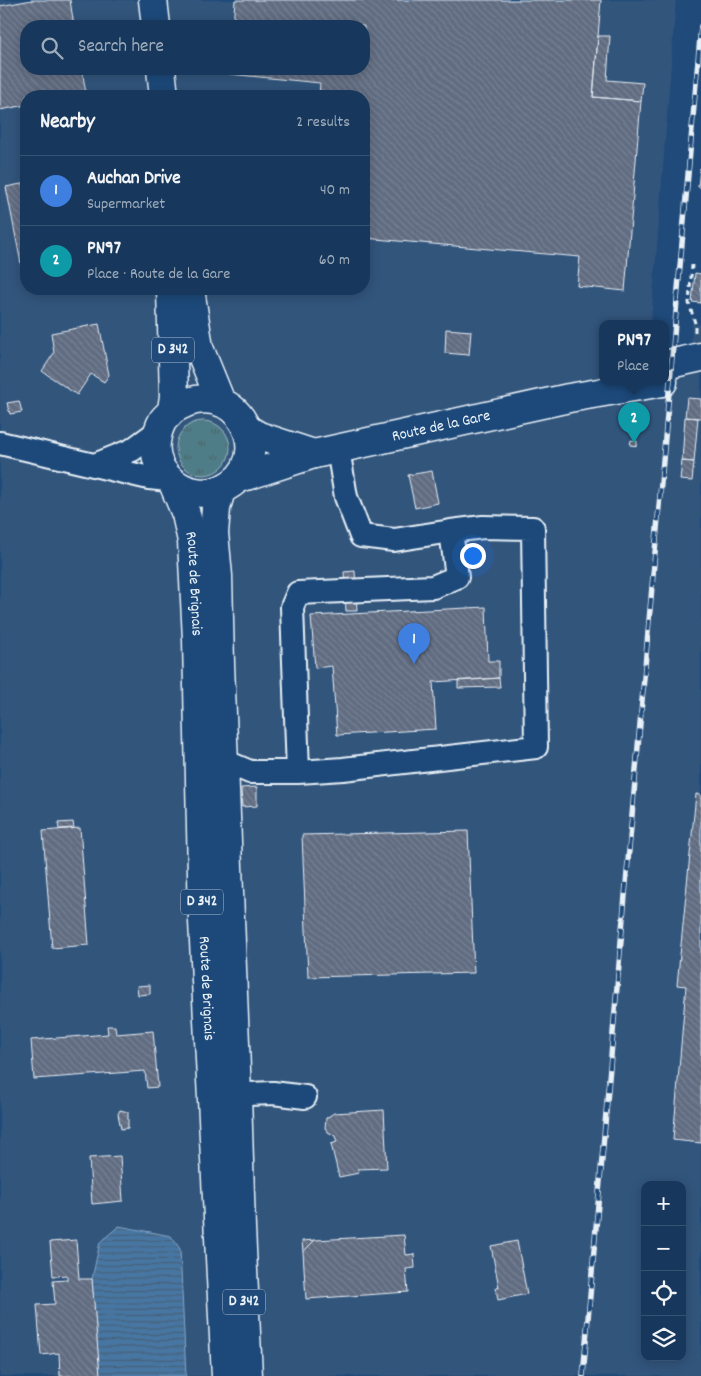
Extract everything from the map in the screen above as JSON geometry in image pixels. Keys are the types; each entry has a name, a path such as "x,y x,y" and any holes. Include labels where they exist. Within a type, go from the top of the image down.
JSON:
{"main road":[{"path":"153,0 155,20"},
{"path":"162,75 163,90"},
{"name":"D 342","path":"164,421 174,397 171,295"},
{"name":"D 342","path":"191,295 199,348 221,402"},
{"path":"669,365 699,363"},
{"name":"Route de la Gare","path":"669,379 699,363"},
{"name":"Route de la Gare","path":"569,398 602,385"},
{"name":"Route de la Gare","path":"229,484 326,452 569,398 646,385"},
{"path":"194,399 208,399 221,402 232,408 241,418 247,429 250,439 248,460 244,470 229,484 209,493 196,493 184,489 171,481 162,469 157,457 155,444 164,421 182,404 194,399"},
{"path":"247,429 259,436 326,452"},
{"name":"Route de Brignais","path":"171,481 186,514 192,541 197,639 203,921 240,1228 248,1376"},
{"name":"Route de Brignais","path":"226,1376 224,761 218,576 214,533 216,508 229,484"}],"street":[{"path":"97,464 132,450 164,421"},
{"path":"1,439 148,478 171,481"},
{"path":"224,761 250,772 298,772 343,769 536,748 533,528 483,527 394,540 361,536 326,452"},
{"path":"298,772 292,607 298,593 434,587 457,577 451,532"},
{"path":"224,1095 273,1093 305,1097"}],"path":[{"path":"692,264 689,303 696,324 699,363"}],"shaded area":[{"path":"0,0 676,0 651,320 599,320 599,385 669,385 669,350 691,344 692,323 701,324 701,1376 0,1376"},
{"path":"119,1226 171,1236 180,1249 186,1376 100,1376 92,1279 100,1242"}],"green space":[{"path":"203,421 213,423 222,429 228,438 230,448 228,458 222,467 213,473 203,475 193,473 184,467 178,458 176,448 178,438 184,429 193,423"}],"building":[{"path":"32,0 70,0 73,20 20,20 20,75 83,75 85,90 20,90 20,106 0,110 0,6"},
{"path":"235,0 601,0 593,97 641,101 625,291 577,286 580,257 370,239 370,90 319,90 320,83 239,75 370,75 370,20 233,20"},
{"path":"598,36 610,36 607,80 643,83 641,101 593,97"},
{"path":"700,168 701,187 698,187"},
{"path":"20,184 20,259 6,187"},
{"path":"695,273 701,274 701,303 692,302"},
{"path":"99,324 109,375 104,382 91,374 77,395 42,371 54,353 51,333"},
{"path":"446,329 471,331 469,355 445,353"},
{"path":"687,398 701,399 701,418 685,417"},
{"path":"19,401 22,412 10,414 7,403"},
{"path":"685,417 698,418 694,462 682,461"},
{"path":"631,440 637,441 637,446 630,445"},
{"path":"682,461 694,462 692,481 680,480"},
{"path":"432,471 438,503 415,508 408,475"},
{"path":"355,571 357,611 346,611 344,572"},
{"path":"486,607 488,661 499,661 499,678 433,682 436,729 337,735 332,666 315,668 311,616"},
{"path":"499,678 500,687 458,688 458,681"},
{"path":"257,787 257,806 242,807 241,788"},
{"path":"696,794 701,795 701,1143 673,1140 686,986 677,985"},
{"path":"73,822 74,828 59,829 58,823"},
{"path":"80,828 89,945 52,948 43,831"},
{"path":"468,831 474,973 308,977 302,835"},
{"path":"150,985 150,994 138,995 137,986"},
{"path":"107,1026 115,1026 116,1034 153,1031 158,1087 147,1088 145,1071 34,1079 31,1040 108,1034"},
{"path":"120,1110 128,1112 128,1128 121,1129 118,1114"},
{"path":"384,1110 387,1168 358,1169 359,1173 339,1177 331,1144 337,1142 335,1136 325,1128 326,1118 334,1113"},
{"path":"120,1156 123,1201 92,1204 89,1158"},
{"path":"404,1235 406,1255 414,1254 415,1268 406,1269 408,1292 306,1299 303,1252 315,1240"},
{"path":"76,1240 79,1279 92,1279 100,1376 60,1376 59,1353 41,1355 37,1305 55,1304 53,1281 67,1280 67,1275 53,1276 50,1242"},
{"path":"315,1240 303,1252 302,1241"},
{"path":"517,1241 527,1294 498,1300 496,1288 499,1287 491,1246"}],"railway":[{"path":"583,1376 701,26"}],"place":[{"name":"PN97","path":"634,443"},
{"name":"Auchan Drive","path":"414,664"}]}
